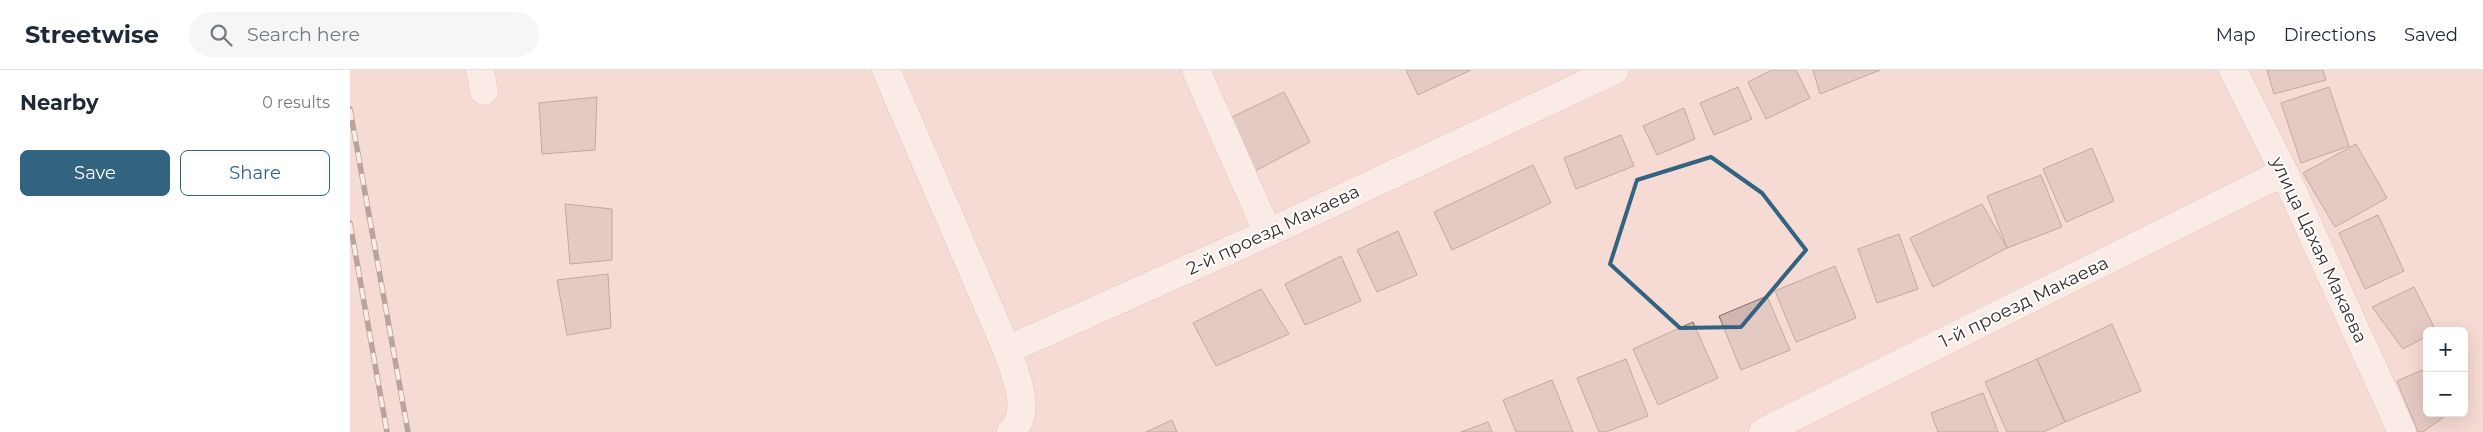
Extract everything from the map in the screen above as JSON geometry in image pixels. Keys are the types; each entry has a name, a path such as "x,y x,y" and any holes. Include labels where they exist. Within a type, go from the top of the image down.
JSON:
{"street":[{"path":"886,70 1007,350 1022,396 1017,426 1011,432"},
{"path":"1196,70 1268,233"},
{"name":"2-й проезд Макаева","path":"1007,350 1268,233 1616,70"},
{"name":"улица Цахая Макаева","path":"2233,70 2284,172 2402,432"},
{"name":"1-й проезд Макаева","path":"1763,432 2284,172"}],"highlighted area":[{"path":"1711,157 1762,193 1806,250 1741,327 1680,328 1610,264 1637,180"}],"building":[{"path":"1406,70 1471,70 1418,95"},
{"path":"1772,70 1796,70 1810,98 1766,119 1748,82"},
{"path":"1813,70 1880,70 1820,94"},
{"path":"2267,70 2323,70 2326,80 2274,94"},
{"path":"1738,87 1752,119 1714,135 1700,103"},
{"path":"2329,87 2349,146 2301,163 2281,103"},
{"path":"1284,92 1310,142 1255,171 1230,118"},
{"path":"597,97 595,150 542,154 539,103"},
{"path":"1684,108 1695,139 1657,155 1643,126"},
{"path":"1621,135 1634,166 1576,189 1564,158"},
{"path":"2356,144 2387,198 2335,227 2303,173"},
{"path":"2092,148 2114,201 2066,222 2043,169"},
{"path":"1533,165 1551,203 1452,250 1434,212"},
{"path":"2041,175 2062,227 2007,248 1987,196"},
{"path":"565,204 612,209 612,260 570,264"},
{"path":"1982,204 2007,248 1933,287 1910,238"},
{"path":"2378,215 2404,271 2365,289 2339,233"},
{"path":"1398,231 1417,275 1377,292 1357,250"},
{"path":"1899,234 1918,289 1877,303 1858,249"},
{"path":"1341,256 1361,301 1305,325 1285,284"},
{"path":"1835,266 1856,318 1796,342 1775,291"},
{"path":"608,274 611,328 567,335 557,280"},
{"path":"2414,287 2434,327 2423,327 2423,338 2403,349 2372,307"},
{"path":"1261,289 1289,334 1216,366 1193,323"},
{"path":"1767,296 1790,350 1741,370 1719,316"},
{"path":"1693,322 1718,378 1658,405 1633,349"},
{"path":"2112,324 2141,391 2065,422 2037,359"},
{"path":"1626,359 1648,416 1606,432 1599,432 1577,378"},
{"path":"2037,359 2065,422 2043,432 2007,432 1985,382"},
{"path":"2423,370 2423,417 2444,417 2423,432 2418,432 2397,381"},
{"path":"1552,380 1573,432 1516,432 1503,400"},
{"path":"1983,393 1998,432 1938,432 1931,413"},
{"path":"1172,420 1177,432 1146,432"},
{"path":"1488,422 1492,432 1461,432"}],"railway":[{"path":"350,109 408,432"},
{"path":"350,223 387,432"}]}
